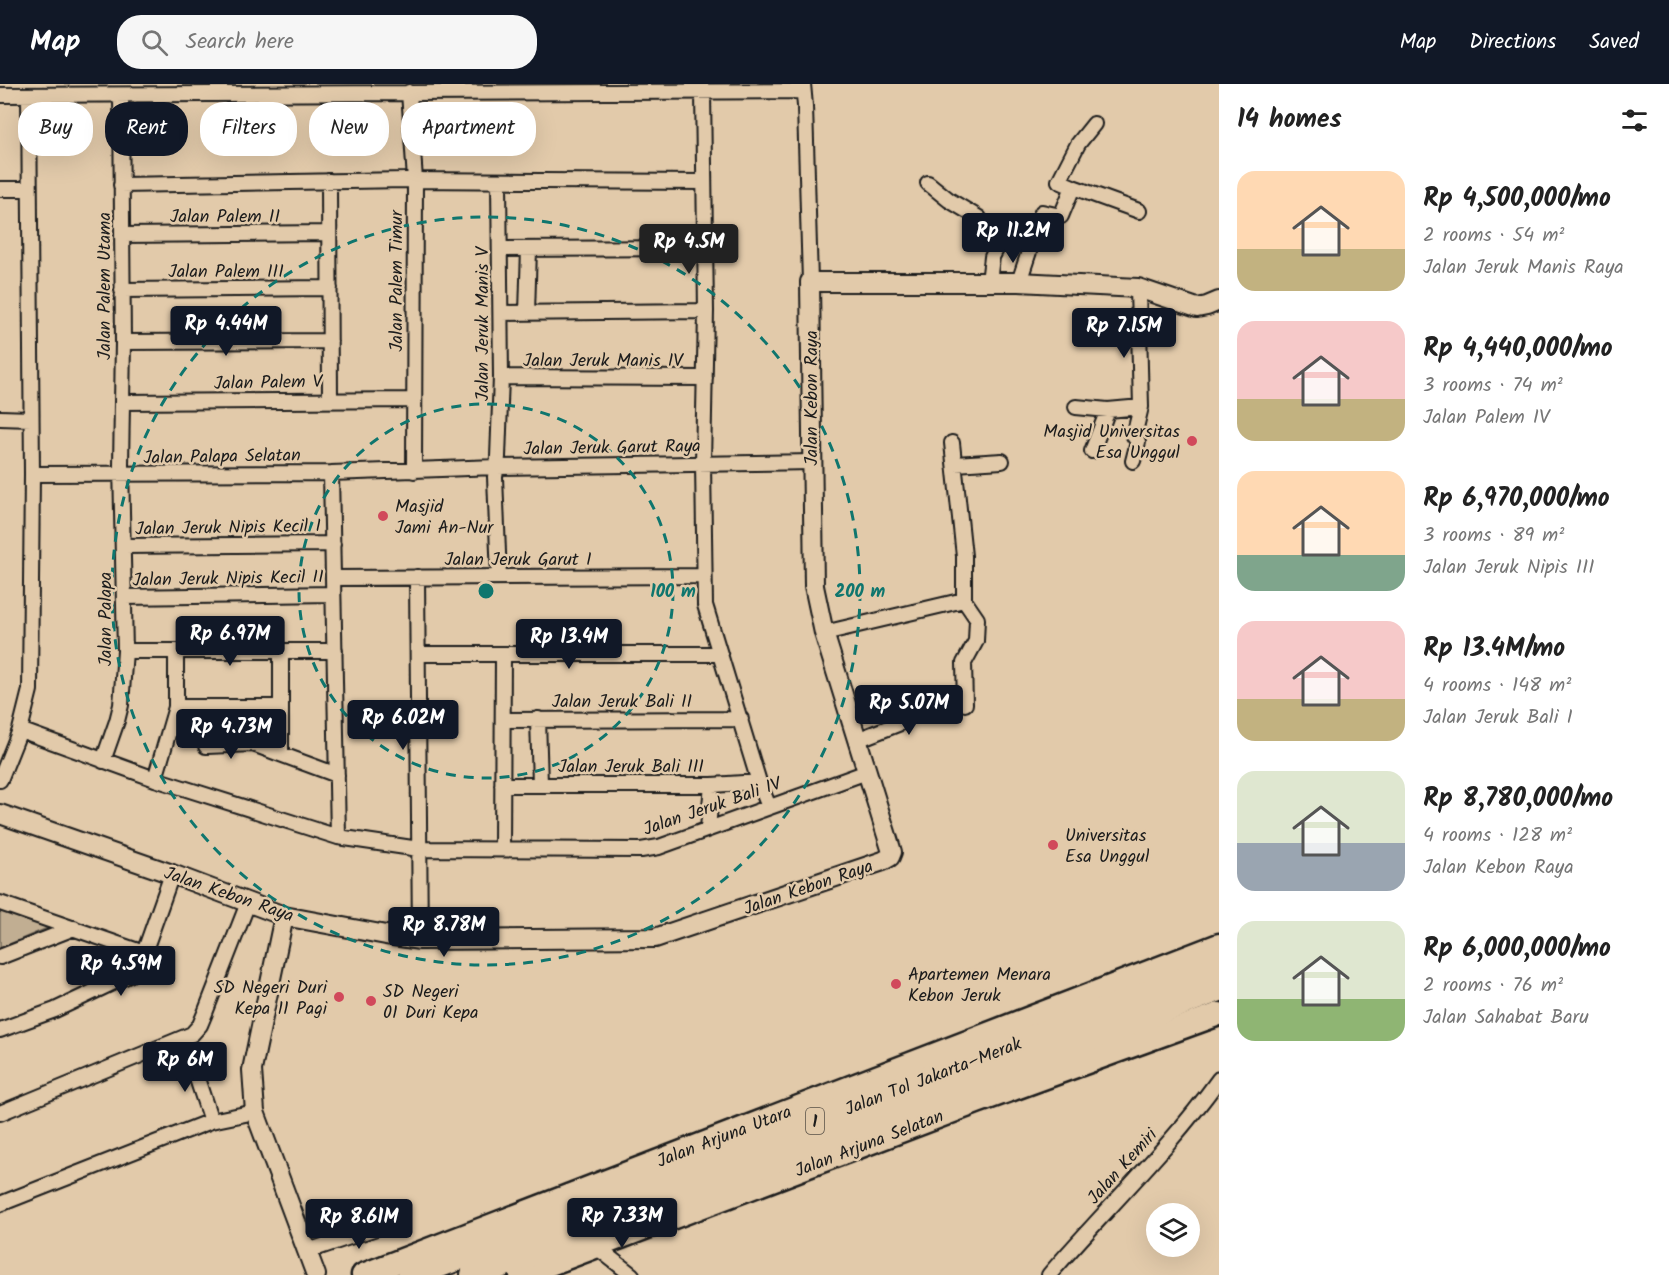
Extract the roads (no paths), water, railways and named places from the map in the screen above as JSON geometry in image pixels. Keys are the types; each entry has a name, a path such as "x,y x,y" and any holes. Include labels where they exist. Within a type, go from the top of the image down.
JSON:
{"highway":[{"name":"Jalan Tol Jakarta–Merak","path":"411,1275 1219,967"},
{"name":"Jalan Tol Jakarta–Merak","path":"474,1275 1219,988"}],"main road":[{"name":"Jalan Arjuna Utara","path":"363,1275 1219,945"},
{"name":"Jalan Arjuna Selatan","path":"521,1275 977,1102 1219,1014"}],"street":[{"path":"0,95 121,96 324,88 409,92 703,92 802,88"},
{"name":"Jalan Kebon Raya","path":"0,813 284,916 420,940 655,938 884,861 890,857 892,852 824,633 814,586 810,282 805,106 802,88"},
{"name":"Jalan Palem Timur","path":"409,92 415,180 414,471"},
{"path":"703,92 706,310 703,463 705,605 759,782 769,807"},
{"path":"0,780 20,730 30,690 32,474 29,94"},
{"name":"Jalan Palem Utama","path":"121,96 123,342 121,475"},
{"path":"1094,124 1078,144 1059,181 1139,211"},
{"path":"121,185 415,180 704,182"},
{"name":"Jalan Jeruk Manis V","path":"498,577 495,477 501,377 499,181"},
{"path":"329,182 330,399"},
{"path":"928,183 948,200 979,218 982,225 1003,236 992,257 989,282"},
{"path":"1019,282 1042,212 1060,216 1073,187"},
{"path":"0,189 29,189"},
{"name":"Jalan Palem II","path":"122,235 329,233"},
{"path":"500,249 704,248"},
{"path":"527,312 529,249"},
{"path":"810,282 1019,282 1138,291 1197,308 1219,301"},
{"name":"Jalan Palem III","path":"122,290 330,288"},
{"path":"1133,461 1138,442 1134,436 1141,407 1138,291"},
{"path":"501,313 706,310"},
{"path":"123,342 330,340"},
{"name":"Jalan Jeruk Manis IV","path":"501,377 705,378"},
{"name":"Jalan Palem V","path":"122,402 414,400"},
{"path":"1076,407 1108,410 1141,407"},
{"path":"1092,452 1108,410"},
{"path":"0,418 31,419"},
{"path":"952,443 964,556 964,600 977,619 976,641 964,663 965,704"},
{"path":"955,464 1002,461"},
{"name":"Jalan Jeruk Garut Raya","path":"414,471 496,467 812,462"},
{"name":"Jalan Palapa Selatan","path":"32,474 414,471"},
{"path":"331,473 338,837"},
{"name":"Jalan Palapa","path":"103,761 119,713 125,651 121,475"},
{"name":"Jalan Jeruk Nipis Kecil I","path":"123,546 333,544"},
{"name":"Jalan Jeruk Garut I","path":"333,578 704,576"},
{"path":"417,577 420,940"},
{"name":"Jalan Jeruk Nipis Kecil II","path":"124,597 333,594"},
{"path":"824,633 964,600"},
{"path":"125,651 334,651"},
{"path":"154,779 176,707 176,651"},
{"path":"281,754 282,652"},
{"path":"418,654 720,654"},
{"path":"502,849 503,654"},
{"path":"857,740 903,722 906,716 906,705"},
{"path":"176,707 281,707"},
{"path":"538,719 540,784"},
{"name":"Jalan Jeruk Bali II","path":"503,720 741,719"},
{"name":"Jalan Jeruk Bali IV","path":"20,730 154,779 338,837 419,849 641,850 659,847 867,772"},
{"path":"206,746 252,744 337,775"},
{"name":"Jalan Jeruk Bali III","path":"502,785 712,785 759,782"},
{"path":"708,828 712,785"},
{"path":"0,1030 55,1010 128,976 134,971 144,953 172,874"},
{"path":"0,903 144,953"},
{"path":"0,1113 192,1034 200,1025 248,903"},
{"path":"284,916 252,1070 252,1113 316,1275"},
{"path":"0,957 74,928"},
{"path":"184,1039 211,1121"},
{"name":"Jalan Kemiri","path":"1049,1275 1092,1225 1134,1183 1215,1093 1219,1079"},
{"path":"0,1204 211,1121 252,1113"},
{"path":"308,1251 394,1222"},
{"path":"595,1246 632,1275"}],"place":[{"name":"Masjid Universitas Esa Unggul","path":"1192,441"},
{"name":"Masjid Jami An-Nur","path":"383,516"},
{"name":"Universitas Esa Unggul","path":"1053,845"},
{"name":"Apartemen Menara Kebon Jeruk","path":"896,984"},
{"name":"SD Negeri Duri Kepa 11 Pagi","path":"339,997"},
{"name":"SD Negeri 01 Duri Kepa","path":"371,1001"}]}
